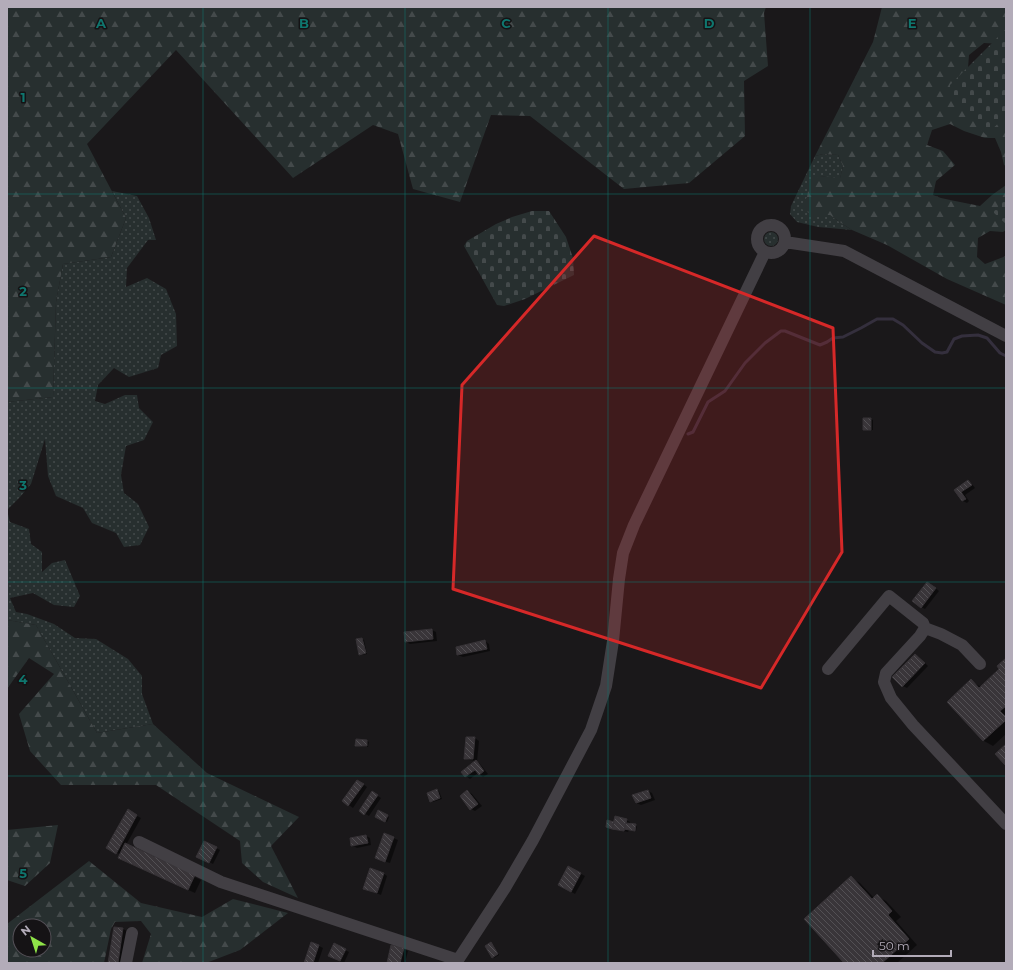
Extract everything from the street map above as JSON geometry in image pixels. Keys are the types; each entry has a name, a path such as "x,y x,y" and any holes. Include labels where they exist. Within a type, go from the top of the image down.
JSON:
{"street":[{"path":"770,225 776,226 782,230 785,235 785,242 783,248 778,252 766,252 760,249 757,243 757,237 764,227 770,225"},
{"path":"785,242 844,251 1006,336"},
{"path":"139,842 221,882 457,962 505,888 533,840 591,730 606,686 613,642 623,553 638,518 766,252"},
{"path":"828,669 889,596 923,623 924,628 920,636 886,674 884,682 891,698 913,725 1006,824"},
{"path":"924,628 941,634 962,645 980,664"},
{"path":"126,963 132,933"}],"highlighted area":[{"path":"594,236 833,328 842,552 761,688 453,589 462,385"}],"green space":[{"path":"7,7 766,7 764,13 768,66 744,81 745,136 689,183 624,189 530,116 491,115 460,202 413,189 398,134 373,125 293,178 176,50 87,144 126,218 111,257 63,264 56,302 53,397 7,402"},
{"path":"882,7 1006,7 1006,42 1001,44 984,43 969,55 967,81 1006,103 1006,166 1004,165 1001,152 995,138 985,138 964,131 950,124 932,130 927,145 943,151 955,165 936,181 933,195 980,206 1006,185 1006,230 1003,232 990,231 978,238 977,257 985,264 1006,256 1006,305 947,279 887,245 852,230 830,215 813,215 800,208 807,197 810,180 820,176 840,178 843,166 838,155 823,154 815,156 873,42"},
{"path":"1006,29 1006,116 986,135 945,90"},
{"path":"823,154 838,155 843,166 840,179 820,176 813,215 830,215 852,230 818,227 797,222 790,214 791,206 815,156"},
{"path":"112,191 137,196 149,218 156,240 148,240 127,268 126,287 147,278 166,289 176,314 177,346 161,355 158,368 129,377 114,368 98,385 95,401 105,404 125,395 137,395 139,408 153,422 144,440 126,446 121,475 124,493 138,504 149,527 140,545 124,547 116,533 92,523 83,508 56,496 48,476 45,439 31,484 7,510 7,402 53,397 56,302 63,264 111,257 126,218"},
{"path":"1006,198 1006,224 993,212"},
{"path":"532,211 549,211 566,237 573,258 574,275 525,299 504,306 497,305 464,246 467,241 496,224"},
{"path":"768,232 774,232 778,236 778,242 774,246 768,246 764,242 764,236"},
{"path":"7,510 10,522 29,529 31,544 42,552 42,572 52,563 65,560 80,596 74,607 54,605 33,593 10,598 16,612 27,614 54,624 75,638 96,639 128,659 142,676 142,694 153,724 97,733 36,625 7,620"},
{"path":"7,620 36,625 97,733 153,724 207,773 299,817 271,846 298,898 263,882 242,863 240,841 156,785 61,785 30,751 19,714 54,674 29,658 7,689"},
{"path":"58,825 50,863 25,886 7,880 7,830"},
{"path":"89,861 141,903 202,917 233,899 288,913 240,950 206,963 142,963 151,934 141,921 115,922 111,929 104,963 7,963 7,924 12,920 12,958 52,958 52,918 15,918"}],"building":[{"path":"863,418 871,418 871,430 863,430"},
{"path":"968,480 972,485 961,492 966,499 962,501 954,490"},
{"path":"927,582 936,588 921,608 912,601"},
{"path":"432,629 433,639 405,642 404,632"},
{"path":"362,638 366,653 359,655 356,639"},
{"path":"485,640 487,649 457,655 456,647"},
{"path":"915,654 925,663 902,687 892,677"},
{"path":"1006,658 1006,706 1000,711 1006,717 1006,720 983,741 947,702 971,679 979,688 999,669 997,666"},
{"path":"466,737 475,737 473,759 464,759"},
{"path":"356,739 367,740 367,746 355,746"},
{"path":"1006,744 1006,766 995,754"},
{"path":"476,760 484,771 479,775 475,770 465,777 461,772"},
{"path":"357,780 364,784 348,806 342,801"},
{"path":"437,789 440,798 430,802 427,793"},
{"path":"467,790 478,804 470,810 460,796"},
{"path":"648,790 651,798 636,803 632,795"},
{"path":"372,791 378,795 364,815 359,811"},
{"path":"128,809 137,815 116,854 106,848"},
{"path":"378,810 388,815 385,822 375,817"},
{"path":"615,816 627,819 624,831 612,829"},
{"path":"607,820 614,822 612,829 606,827"},
{"path":"626,823 636,824 635,831 624,829"},
{"path":"384,833 394,837 385,862 375,858"},
{"path":"366,835 368,843 351,846 350,838"},
{"path":"204,841 217,847 209,863 196,857"},
{"path":"125,843 195,875 188,890 118,858"},
{"path":"568,866 581,873 571,892 558,885"},
{"path":"370,868 384,873 377,893 363,889"},
{"path":"851,876 872,899 877,894 892,911 888,915 909,939 882,963 844,963 804,919"},
{"path":"114,927 123,928 118,963 108,963"},
{"path":"311,942 319,945 313,963 304,963"},
{"path":"491,942 498,954 492,958 485,946"},
{"path":"334,943 346,949 340,961 328,956"},
{"path":"391,945 404,948 400,963 387,963"}],"waterway":[{"path":"688,434 693,432 708,402 725,391 745,363 765,343 781,331 785,331 820,345 833,338 843,337 877,319 893,319 903,325 922,343 935,352 947,352 954,339 962,336 978,335 987,338 1000,353 1006,356"}]}
